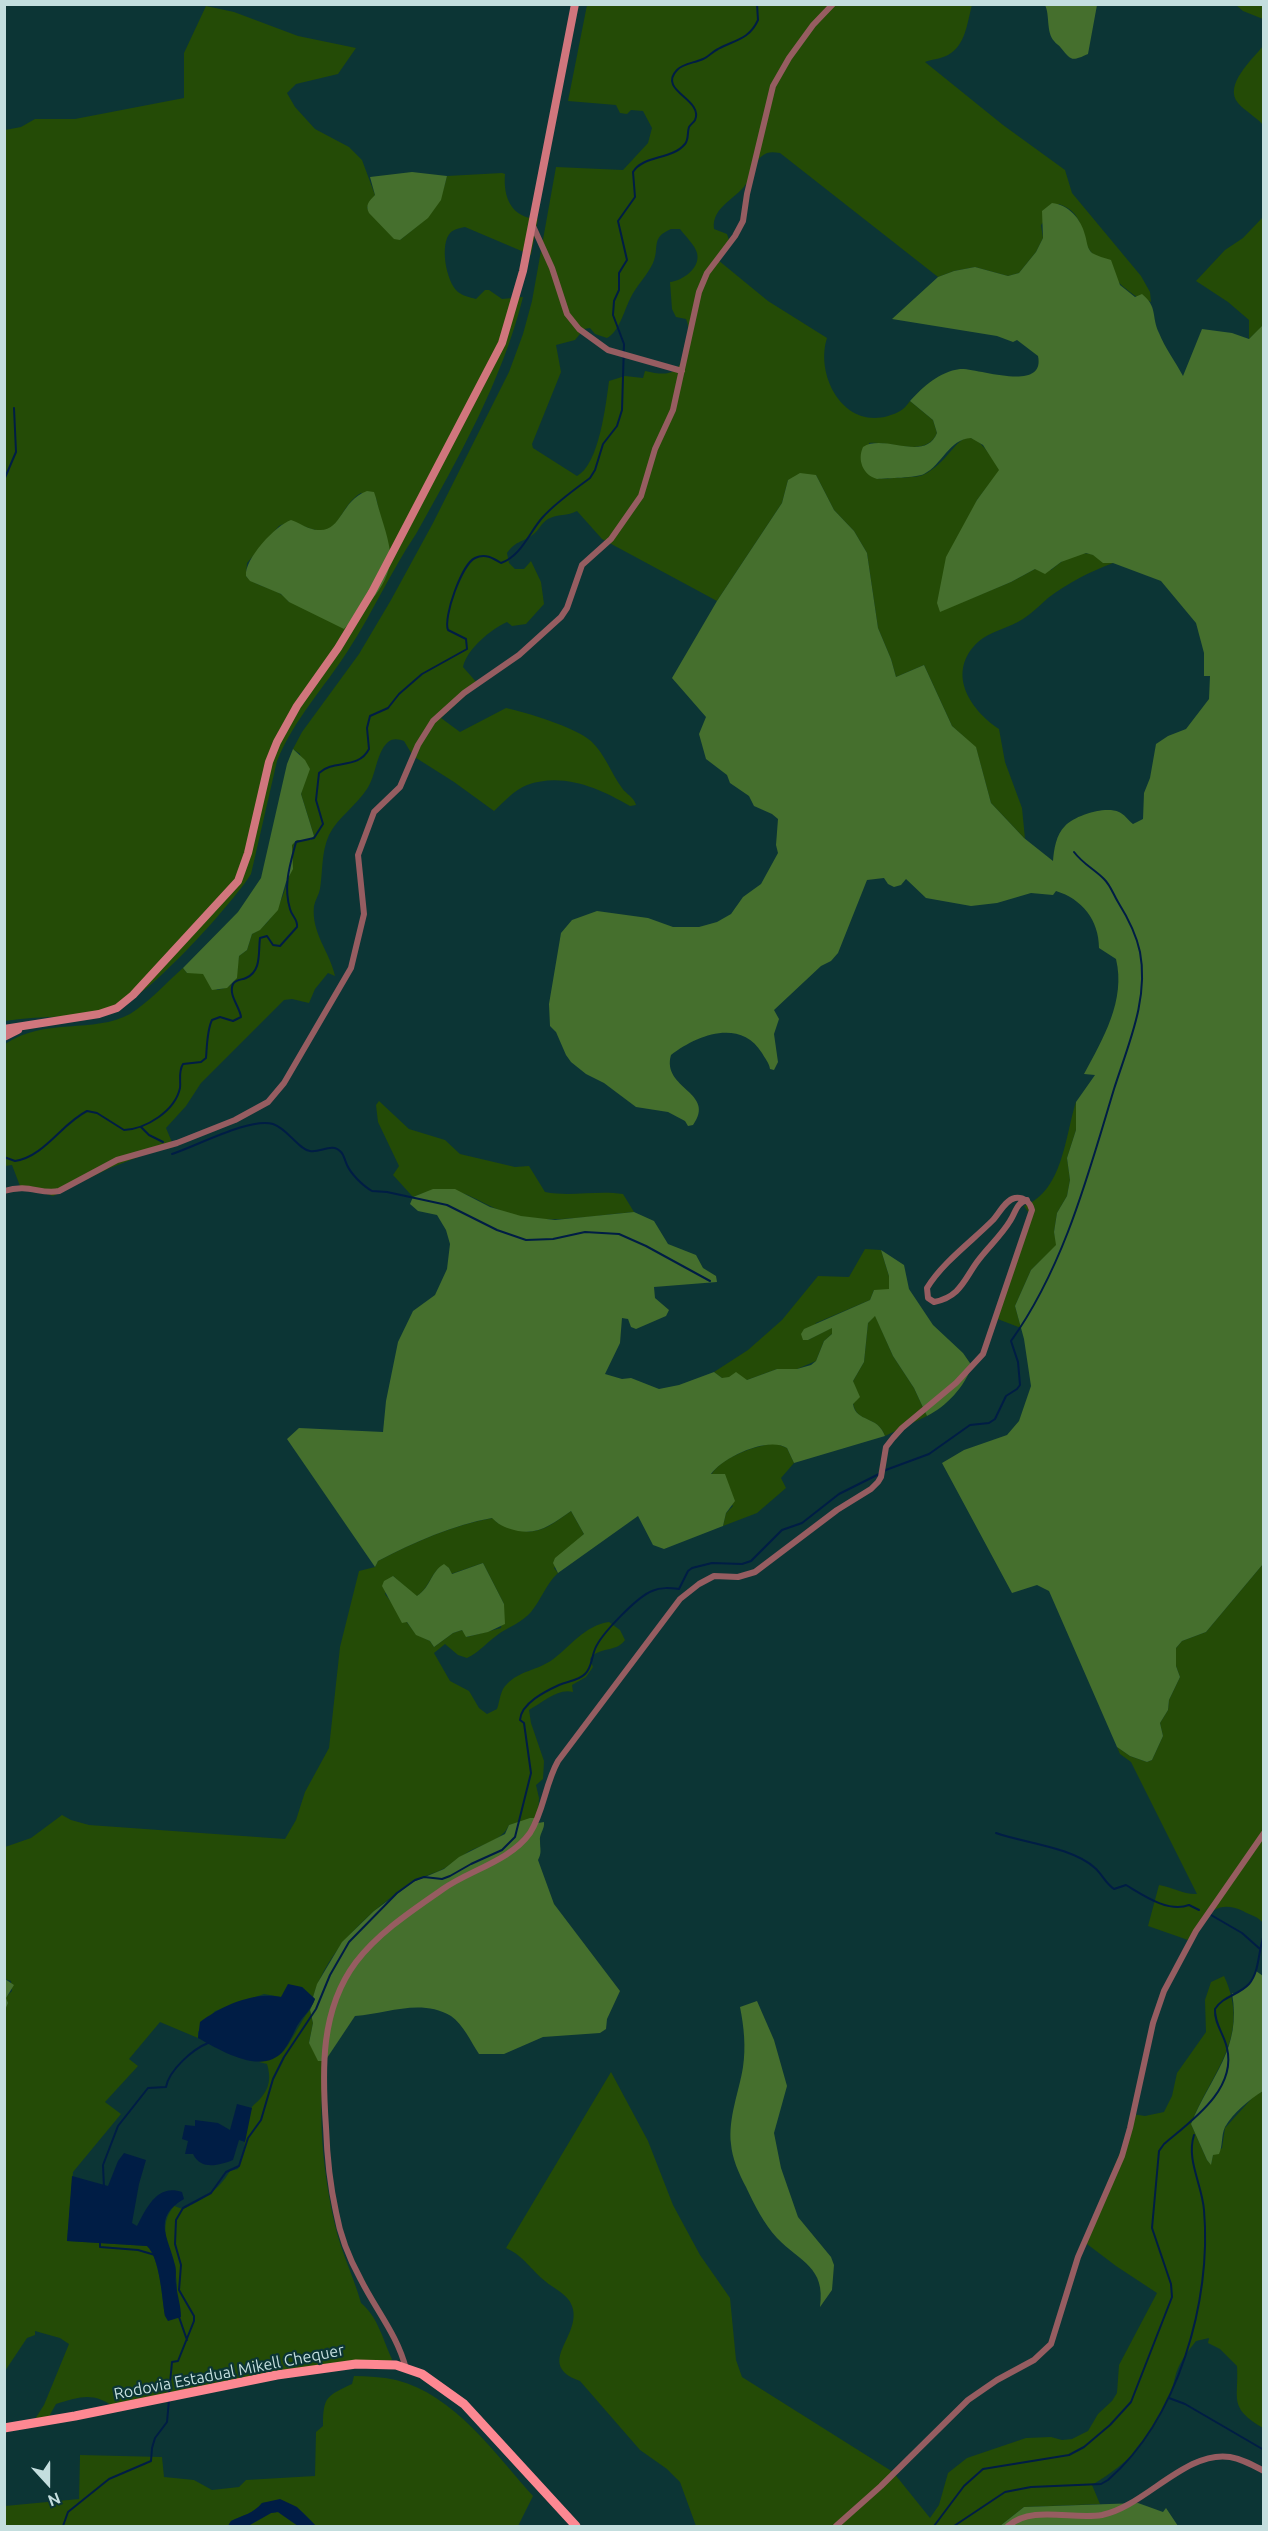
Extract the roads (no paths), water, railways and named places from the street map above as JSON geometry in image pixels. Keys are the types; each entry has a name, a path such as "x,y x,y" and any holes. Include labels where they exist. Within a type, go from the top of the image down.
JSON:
{"main road":[{"path":"4,1029 99,1014 117,1008 133,995 238,881 246,860 269,762 277,742 297,706 339,648 372,592 491,364 510,318 533,226 575,4"},
{"path":"4,1036 29,1025"},
{"name":"Rodovia Estadual Mikell Chequer","path":"4,2428 321,2368 373,2363 396,2365 422,2374 464,2404 576,2526"}],"street":[{"path":"4,1191 26,1186 50,1192 59,1191 117,1160 177,1143 235,1120 268,1102 277,1092 293,1069 351,968 364,914 358,855 374,812 401,785 417,745 433,721 464,693 526,650 561,617 567,608 582,565 611,539 641,496 655,449 673,410 702,283 743,221 747,194 773,86 789,58 813,25 833,4"},
{"path":"533,226 552,268 563,305 572,323 592,341 620,354 682,371"},
{"path":"1017,1198 1027,1200 1018,1205 1010,1222 977,1262 962,1287 938,1302 931,1301 927,1295 929,1285 966,1244 994,1219 1007,1203 1017,1198"},
{"path":"406,2368 400,2346 360,2280 345,2245 336,2212 327,2148 323,2054 335,1999 347,1975 357,1960 397,1923 445,1887 495,1861 521,1843 539,1814 549,1777 558,1761 680,1599 714,1576 738,1577 755,1572 837,1510 871,1490 881,1476 883,1454 893,1438 956,1383 983,1354 1032,1210 1027,1200"},
{"path":"836,2526 882,2486 968,2400 1034,2360 1051,2343 1078,2257 1122,2156 1153,2023 1164,1991 1196,1931 1263,1833"},
{"path":"1008,2526 1030,2515 1094,2516 1120,2510 1187,2468 1212,2458 1235,2458 1263,2471"}],"water":[{"path":"288,1984 302,1987 315,1999 284,2050 275,2058 265,2061 241,2059 198,2038 200,2022 208,2016 228,2005 249,1998 281,1997"},
{"path":"237,2104 252,2108 245,2142 239,2140 233,2160 217,2165 206,2165 196,2159 193,2154 185,2154 188,2141 182,2139 185,2125 195,2126 195,2120 218,2123 230,2130"},
{"path":"124,2153 146,2160 132,2223 137,2226 144,2212 159,2194 173,2190 182,2192 184,2199 174,2206 165,2221 165,2229 176,2267 181,2317 168,2321 165,2316 158,2269 147,2246 67,2241 72,2176 108,2186 118,2161"},
{"path":"280,2499 297,2507 316,2526 298,2526 278,2512 271,2513 248,2526 228,2526 231,2521 251,2512 262,2503"}],"waterway":[{"path":"4,1157 15,1161 26,1158 87,1111 97,1113 124,1130 150,1122 166,1111 177,1096 183,1064 201,1062 206,1058 208,1033 212,1020 220,1017 233,1021 241,1017 232,988 236,981 246,978 255,971 260,938 267,936 273,945 280,946 297,927 288,900 288,875 296,842 314,838 323,824 316,800 319,773 332,766 359,760 369,749 367,728 370,716 388,708 399,694 422,674 467,649 466,639 448,630 447,623 459,580 470,562 482,556 501,563 508,560 519,550 547,513 590,478 595,470 603,444 617,426 622,410 624,344 613,315 614,301 619,290 619,273 627,260 618,221 635,197 633,172 644,163 673,153 685,144 689,127 695,120 696,113 688,100 676,90 672,77 682,66 705,58 716,50 746,36 758,20 757,4"},
{"path":"4,480 16,452 14,408"},
{"path":"883,1471 929,1454 970,1425 989,1423 995,1419 1006,1396 1020,1385 1018,1362 1011,1341 1046,1282 1073,1220 1131,1039 1142,987 1138,945 1134,932 1108,884 1074,852"},
{"path":"172,1154 238,1128 263,1123 273,1124 310,1151 338,1149 354,1176 372,1191 447,1205 497,1230 526,1240 553,1239 585,1232 619,1234 710,1281"},
{"path":"141,1127 149,1135 163,1142"},
{"path":"169,2394 172,2362 178,2361 194,2321 194,2316 179,2290 181,2265 175,2244 176,2220 183,2208 211,2193 226,2172 239,2166 248,2138 261,2120 273,2079 284,2057 316,2009 330,1975 349,1942 397,1893 415,1880 424,1877 442,1879 450,1876 502,1850 515,1837 531,1773 524,1723 520,1720 525,1708 535,1698 585,1674 604,1634 645,1595 659,1589 679,1589 688,1571 692,1568 712,1563 742,1564 751,1561 782,1530 802,1523 839,1494 879,1474"},
{"path":"996,1833 1074,1855 1095,1868 1114,1889 1126,1885 1164,1905 1173,1907 1189,1905 1199,1910"},
{"path":"1211,1915 1242,1933 1260,1949"},
{"path":"934,2526 964,2486 983,2469 1069,2455 1084,2447 1110,2425 1131,2402 1172,2297 1171,2284 1152,2228 1159,2151 1198,2115 1219,2091 1228,2063 1226,2043 1216,2019 1215,2009 1222,2001 1245,1988 1253,1979 1264,1935"},
{"path":"104,2188 103,2165 118,2126 148,2088 166,2087 168,2080 182,2061 208,2043"},
{"path":"954,2526 1005,2492 1031,2487 1101,2484 1133,2455 1154,2425 1171,2392 1185,2356 1196,2319 1202,2282 1205,2245 1204,2210 1193,2163 1194,2135"},
{"path":"100,2242 100,2247 138,2250 155,2255"},
{"path":"179,2317 187,2340"},
{"path":"1169,2398 1185,2404 1264,2450"},
{"path":"63,2526 68,2512 109,2479 151,2461 155,2438 167,2422 169,2400"}]}
